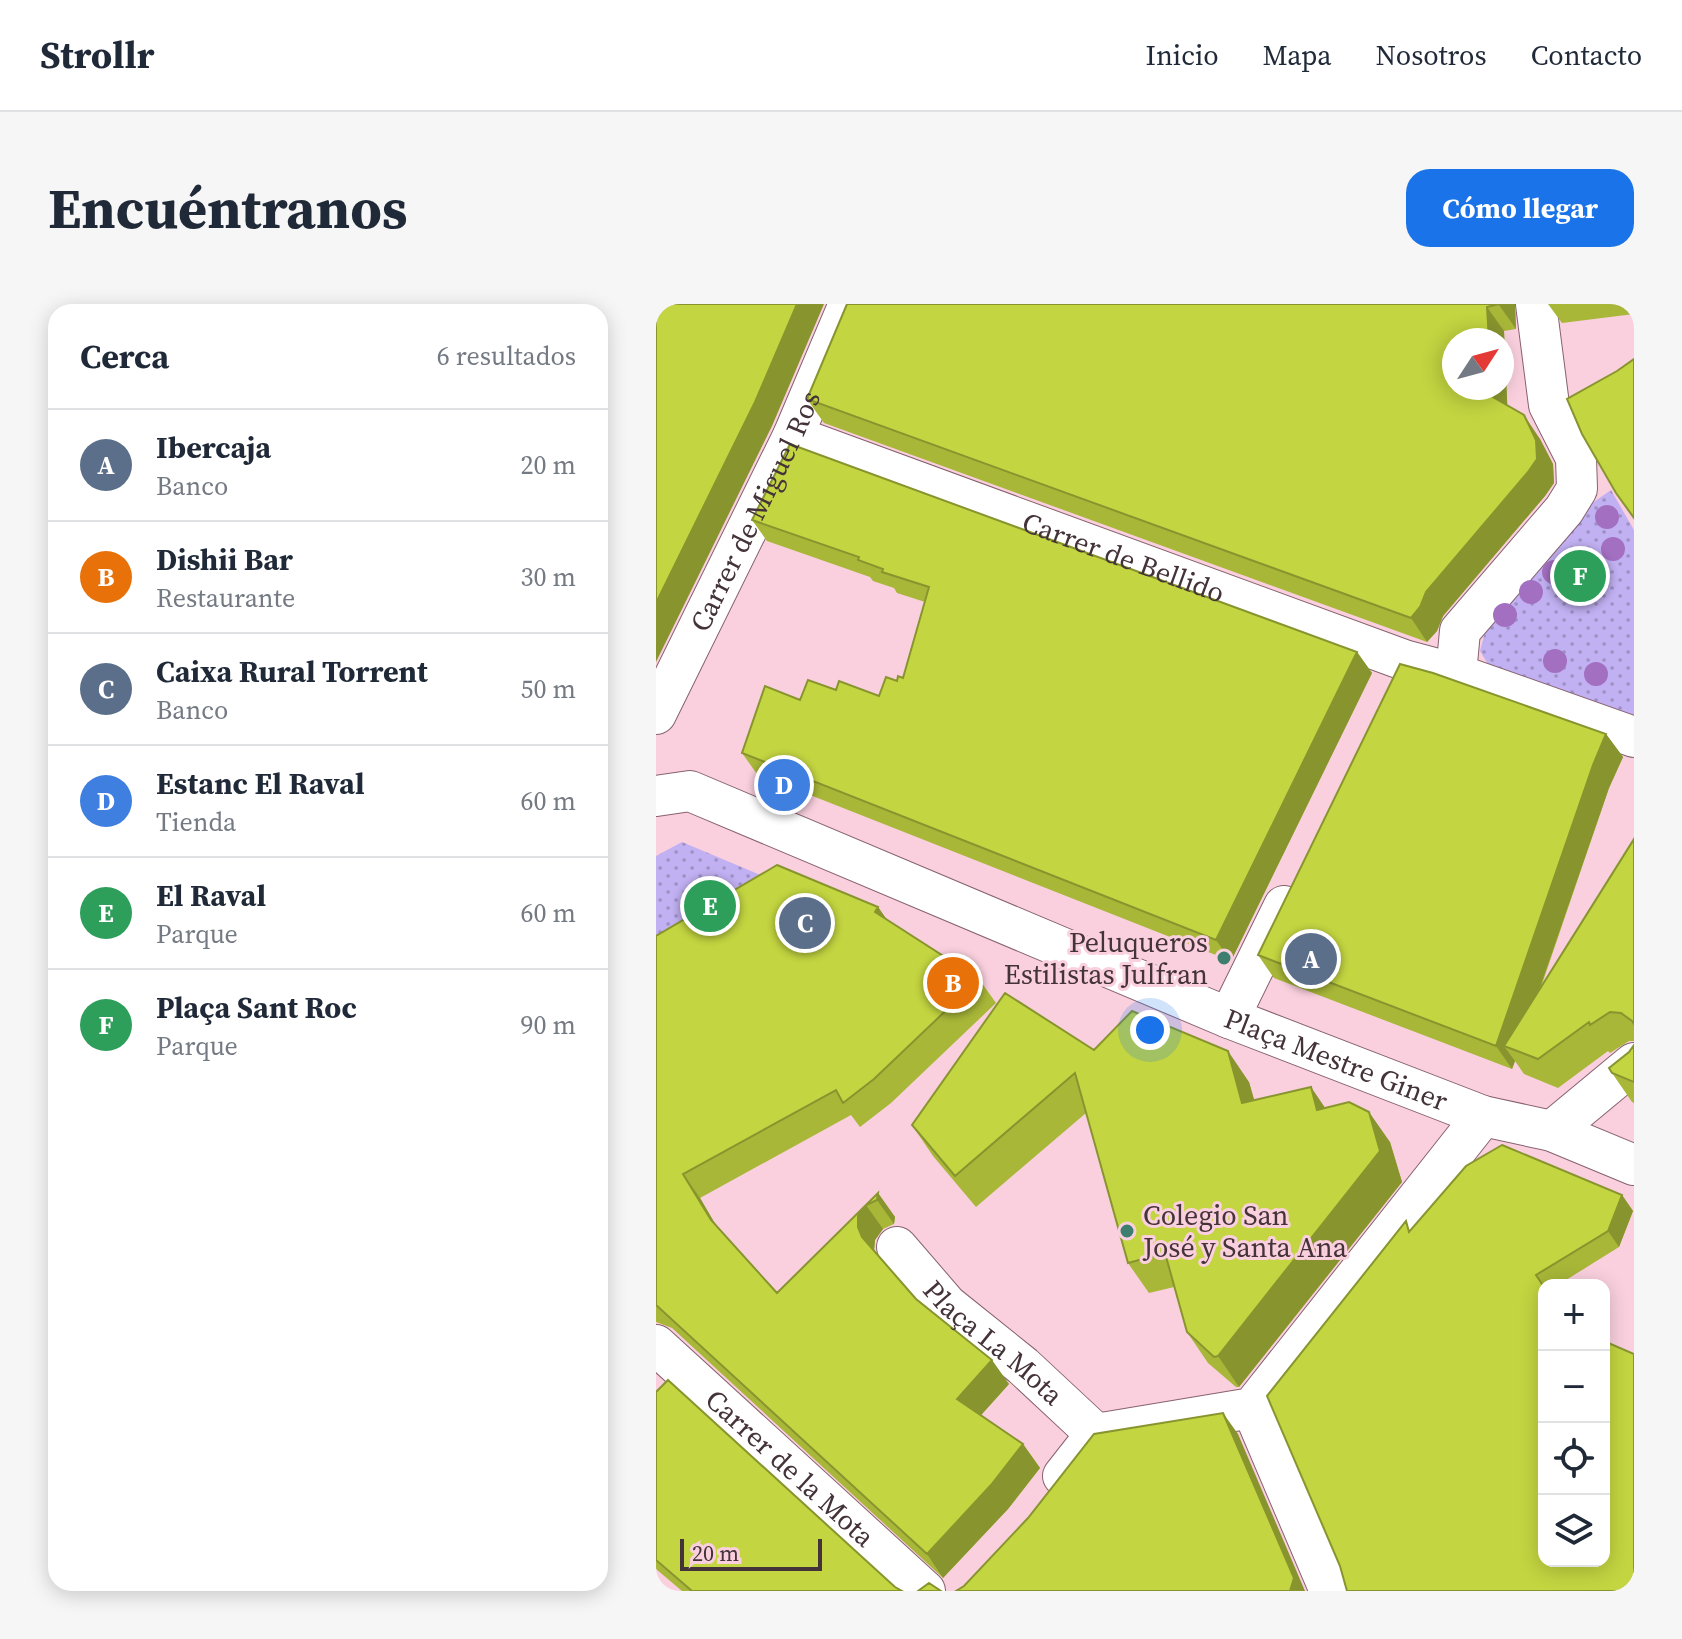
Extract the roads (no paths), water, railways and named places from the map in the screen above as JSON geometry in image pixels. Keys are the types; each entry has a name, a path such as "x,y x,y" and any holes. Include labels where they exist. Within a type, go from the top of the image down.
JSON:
{"street":[{"name":"Carrer de Miguel Ros","path":"656,714 793,436 849,304"},
{"path":"1456,674 1460,631 1564,510 1577,489 1576,458 1549,405 1536,304"},
{"name":"Carrer de Bellido","path":"793,436 1397,674 1456,674 1634,737"},
{"name":"Plaça Mestre Giner","path":"656,796 690,791 1229,1018 1483,1116 1552,1131 1634,1165"},
{"path":"1229,1018 1299,875"},
{"path":"1552,1131 1634,1063"},
{"path":"1043,1501 1096,1434 1252,1408 1483,1116"},
{"name":"Plaça La Mota","path":"897,1247 947,1305 1023,1366 1096,1434"},
{"name":"Carrer de la Mota","path":"656,1345 925,1591"},
{"path":"1252,1408 1330,1591"}],"place":[{"name":"Plaça Sant Roc","path":"1580,576"},
{"name":"Estanc El Raval","path":"784,785"},
{"name":"El Raval","path":"710,906"},
{"name":"Caixa Rural Torrent","path":"805,923"},
{"name":"Peluqueros Estilistas Julfran","path":"1224,958"},
{"name":"Ibercaja","path":"1311,959"},
{"name":"Dishii Bar","path":"953,983"},
{"name":"Colegio San José y Santa Ana","path":"1127,1231"}]}
